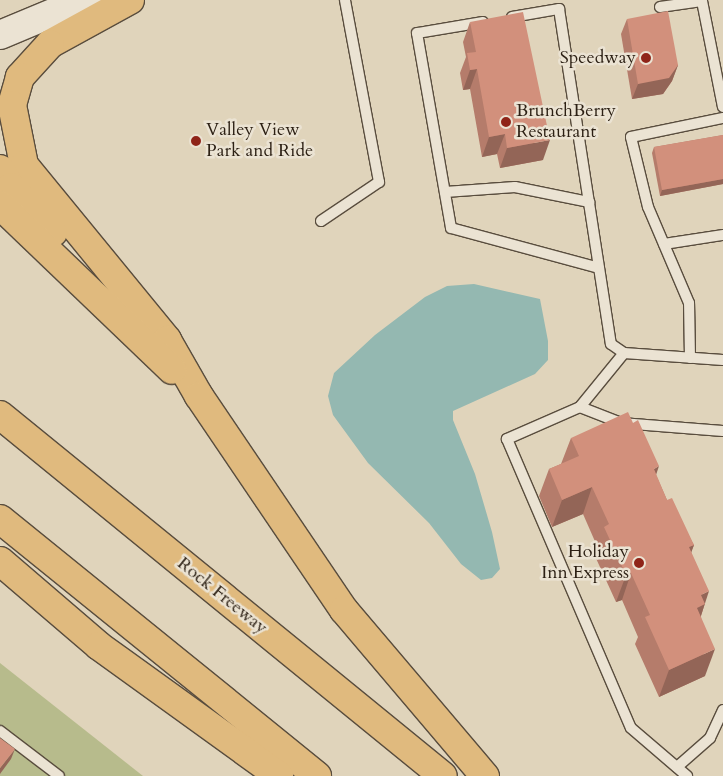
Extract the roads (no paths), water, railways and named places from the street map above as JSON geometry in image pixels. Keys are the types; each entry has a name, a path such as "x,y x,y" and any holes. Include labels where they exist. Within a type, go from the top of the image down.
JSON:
{"highway":[{"path":"130,0 50,44 20,77 12,105 24,164 167,340 199,396 344,610 485,776"},
{"path":"0,169 11,187 70,252 128,328"},
{"path":"0,205 199,396"},
{"name":"Rock Freeway","path":"0,415 443,776"},
{"path":"0,519 316,776"},
{"path":"0,561 99,646 279,776"}],"main road":[{"path":"0,35 74,4 95,0"}],"lane":[{"path":"321,221 380,182 345,0"},
{"path":"660,7 702,1 723,107"},
{"path":"599,268 452,228 417,33 559,9 611,344 624,352 723,360"},
{"path":"690,358 689,303 648,207 631,138 723,118"},
{"path":"445,192 515,187 589,202"},
{"path":"664,244 723,235"},
{"path":"624,352 580,407 507,439 631,728 687,776"},
{"path":"580,407 621,423 723,431"},
{"path":"676,767 710,738 723,710"},
{"path":"0,731 59,776"}],"water":[{"path":"474,284 540,299 548,341 548,360 535,374 453,411 453,420 475,474 492,532 500,569 492,578 481,580 461,564 429,523 368,463 333,415 328,396 334,373 375,335 425,297 447,286"}],"place":[{"name":"Speedway","path":"646,58"},
{"name":"BrunchBerry Restaurant","path":"506,122"},
{"name":"Valley View Park and Ride","path":"196,141"},
{"name":"Holiday Inn Express","path":"639,563"}]}
